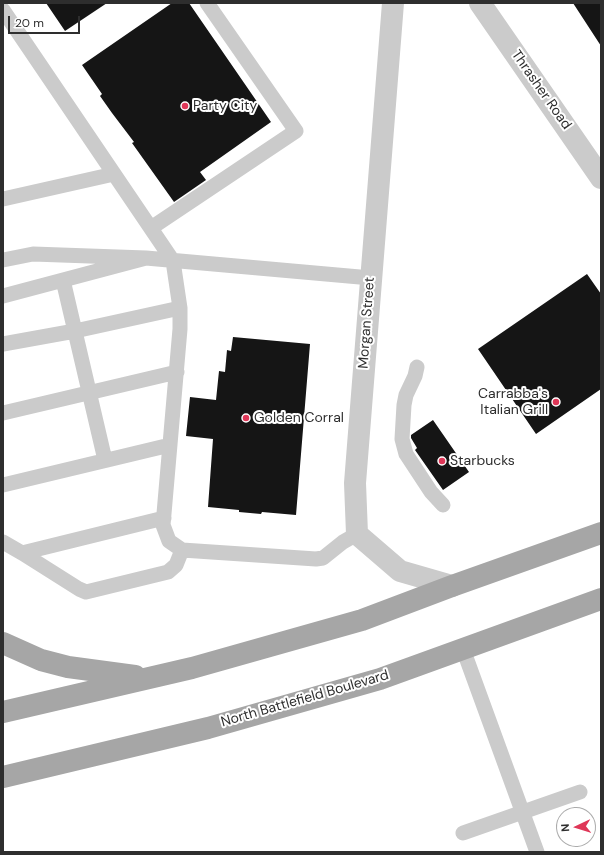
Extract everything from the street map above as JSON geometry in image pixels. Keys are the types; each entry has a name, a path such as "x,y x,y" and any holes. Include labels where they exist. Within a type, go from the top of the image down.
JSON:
{"main road":[{"path":"3,712 192,668 362,620 601,533"},
{"name":"North Battlefield Boulevard","path":"3,777 208,728 380,679 601,599"},
{"path":"3,643 40,660 68,667 148,678"}],"street":[{"name":"Morgan Street","path":"357,534 355,483 393,3"},
{"name":"Thrasher Road","path":"480,3 601,178"},
{"path":"357,534 400,570 452,586"}],"lane":[{"path":"151,228 296,131 207,3"},
{"path":"3,10 173,260 180,308 180,329 163,525 169,541 182,550 323,558 343,542 357,534"},
{"path":"3,198 114,174"},
{"path":"3,260 33,254 146,258 371,278"},
{"path":"3,296 146,258"},
{"path":"63,280 106,460"},
{"path":"3,344 180,308"},
{"path":"417,367 415,376 406,394 402,439 406,454 431,492 443,505"},
{"path":"3,413 177,372"},
{"path":"3,485 170,445"},
{"path":"22,553 164,518"},
{"path":"3,542 86,592 168,572 176,565 182,550"},
{"path":"463,649 537,852"},
{"path":"463,833 580,792"}],"building":[{"path":"46,3 107,3 65,31"},
{"name":"Party City","path":"172,3 189,3 271,122 200,172 206,180 174,202 132,143 134,142 100,96 102,94 82,65"},
{"path":"573,3 601,3 601,46"},
{"path":"587,274 601,294 601,389 536,434 478,349"},
{"name":"Golden Corral","path":"233,337 310,344 296,515 262,512 261,514 239,512 239,510 208,507 213,439 186,436 190,397 216,400 219,371 225,372 227,350 231,351"},
{"name":"Starbucks","path":"433,420 469,472 443,490 415,450 417,448 411,438 411,435"}],"place":[{"name":"Party City","path":"185,106"},
{"name":"Carrabba's Italian Grill","path":"556,402"},
{"name":"Golden Corral","path":"246,418"},
{"name":"Starbucks","path":"442,461"}]}
